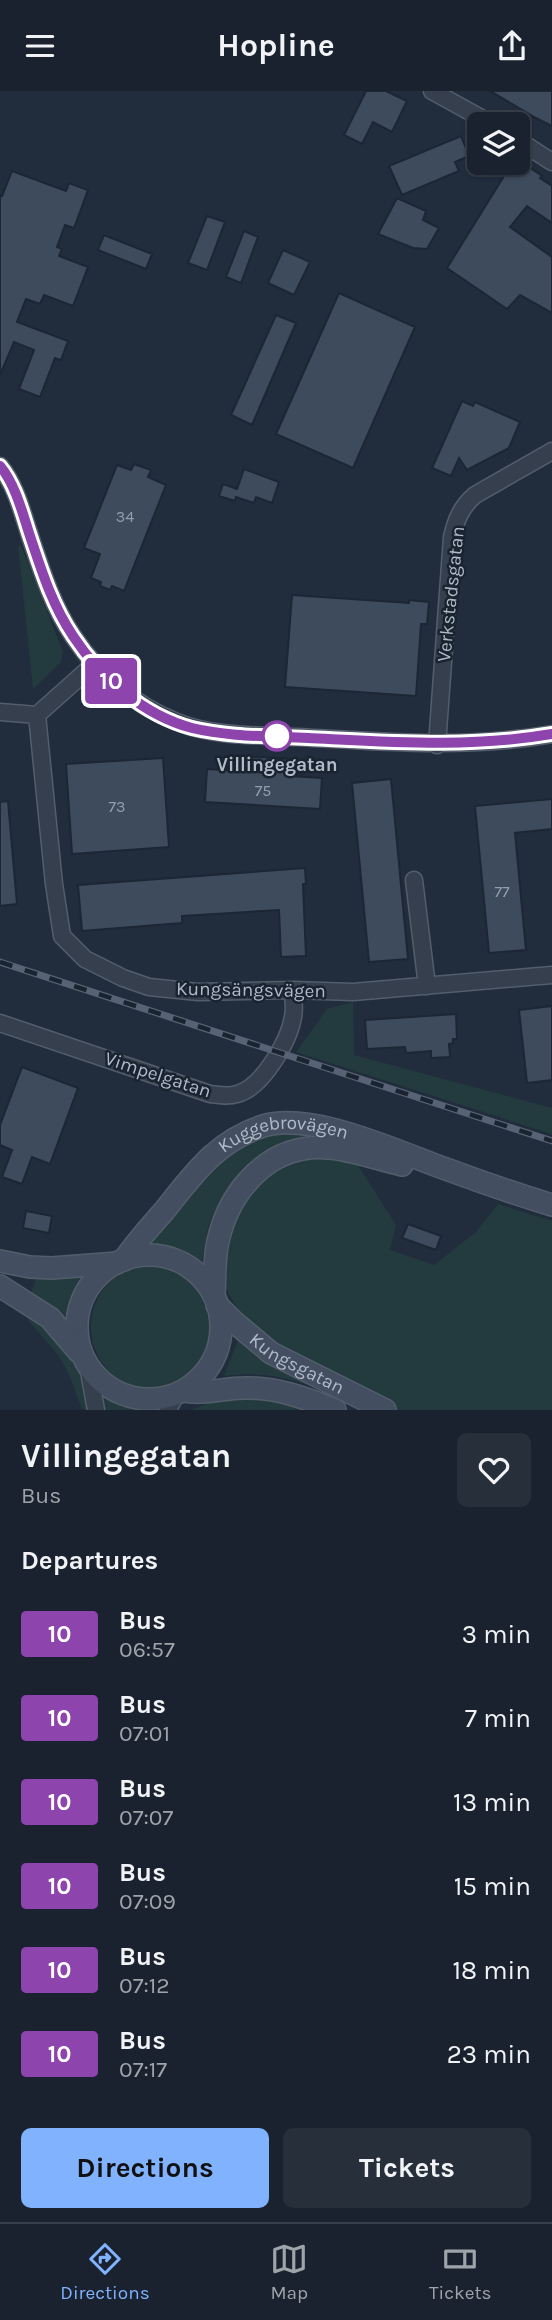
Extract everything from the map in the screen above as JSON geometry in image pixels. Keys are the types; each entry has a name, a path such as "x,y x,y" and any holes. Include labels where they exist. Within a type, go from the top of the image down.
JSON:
{"main road":[{"name":"Kuggebrovägen","path":"120,1261 206,1158 263,1126 291,1122 342,1132 552,1205"},
{"name":"Kuggebrovägen","path":"216,1300 218,1242 234,1199 244,1183 257,1170 285,1155 328,1147 489,1185"},
{"path":"0,1261 52,1268 149,1255 174,1259 199,1275 216,1300 221,1333 213,1361 205,1374 176,1398 148,1400 123,1395 99,1380 65,1333 50,1318 0,1286"},
{"path":"86,1363 77,1331 81,1304 97,1277 120,1261"},
{"name":"Kungsgatan","path":"216,1300 233,1321 271,1353 385,1410"},
{"name":"Kungsgatan","path":"176,1398 243,1388 302,1396 335,1410"}],"street":[{"path":"432,91 470,112"},
{"path":"530,148 552,162"},
{"name":"Verkstadsgatan","path":"437,745 455,524 467,502 475,495 552,451"},
{"path":"0,465 19,503 50,594 71,633 93,664 142,706 192,728 239,734 437,745 519,740 552,734"},
{"path":"0,712 37,715 93,664"},
{"name":"Kungsängsvägen","path":"37,715 54,884 62,936 85,959 123,978 149,987 198,992 353,992 552,975"},
{"path":"414,880 427,986"},
{"name":"Vimpelgatan","path":"0,1023 210,1094 226,1096 240,1094 259,1080 287,1040 294,1015 293,990"},
{"path":"86,1363 96,1410"}],"green space":[{"path":"18,545 21,546 63,652 61,662 33,689"},
{"path":"353,1002 354,1055 552,1108 552,1134 296,1052 327,1009"},
{"path":"271,1132 329,1134 329,1144 235,1182 219,1203 208,1227 201,1271 148,1249 213,1162 239,1144"},
{"path":"313,1155 354,1159 396,1225 390,1250 434,1265 476,1232 498,1204 552,1221 552,1410 398,1410 281,1351 258,1334 236,1306 224,1285 223,1245 249,1196 271,1175 293,1161"},
{"path":"154,1264 178,1269 198,1283 212,1303 217,1327 212,1351 198,1371 178,1385 154,1390 130,1385 110,1371 96,1351 91,1327 96,1303 110,1283 130,1269"},
{"path":"39,1270 85,1275 68,1321 57,1309 31,1293"},
{"path":"25,1306 68,1348 83,1374 94,1410 82,1409 64,1364 33,1326 23,1310"},
{"path":"241,1333 333,1394 306,1384 267,1375 224,1376"},
{"path":"102,1394 156,1410 103,1410"},
{"path":"240,1397 272,1401 307,1410 191,1410 211,1402"}],"building":[{"path":"366,91 386,91 407,101 392,132 373,122 362,144 344,135"},
{"path":"490,91 552,91 552,126"},
{"path":"461,136 467,151 467,157 455,162 459,171 402,195 389,166"},
{"path":"530,168 552,186 552,223 527,206 510,227 552,257 552,313 520,295 507,309 447,268 505,175 530,175"},
{"path":"12,171 66,191 69,183 88,190 74,228 65,225 57,247 62,249 59,256 88,267 73,306 44,295 40,304 26,299 17,322 68,341 61,360 55,358 40,397 19,389 34,350 14,342 0,375 0,195 2,196"},
{"path":"397,198 426,211 423,220 439,228 427,249 413,248 378,234"},
{"path":"207,216 225,222 207,270 188,263"},
{"path":"244,231 258,237 241,283 226,277"},
{"path":"104,235 152,254 146,269 98,250"},
{"path":"283,250 310,262 294,295 268,283"},
{"path":"339,293 415,327 353,468 276,434"},
{"path":"276,315 296,323 252,425 231,415"},
{"path":"462,401 473,406 475,402 520,422 509,448 467,470 459,458 451,476 432,468"},
{"path":"134,464 151,470 148,477 166,485 124,591 112,586 110,590 91,578 100,554 84,548 117,465 131,470"},
{"path":"244,469 279,482 272,503 256,497 254,503 236,497 235,501 219,496 223,484 237,489"},
{"path":"292,595 429,602 427,624 421,624 416,696 285,687"},
{"path":"240,756 292,759 290,776 322,778 320,809 205,802 207,769 239,771"},
{"path":"163,758 169,847 72,854 66,764"},
{"path":"391,779 408,959 369,962 352,783"},
{"path":"552,799 552,829 515,833 526,950 489,953 475,806"},
{"path":"8,801 17,904 0,906 0,802"},
{"path":"305,868 306,884 303,884 306,956 281,957 279,910 182,916 182,923 82,931 78,885"},
{"path":"552,1006 552,1080 527,1083 519,1010"},
{"path":"456,1014 457,1039 453,1039 453,1043 449,1044 450,1057 431,1058 431,1051 406,1053 405,1047 367,1049 365,1020"},
{"path":"22,1067 78,1088 50,1164 32,1157 22,1184 2,1177 12,1150 0,1145 0,1125"},
{"path":"26,1211 52,1216 49,1233 23,1228"},
{"path":"408,1224 441,1236 436,1250 402,1238"}],"railway":[{"path":"0,962 552,1141"}],"bus line":[{"name":"10","path":"0,466 19,503 50,594 71,633 93,664 142,706 192,728 239,734 437,745 519,740 552,734"}],"place":[{"name":"Villingegatan","path":"277,736"}]}
